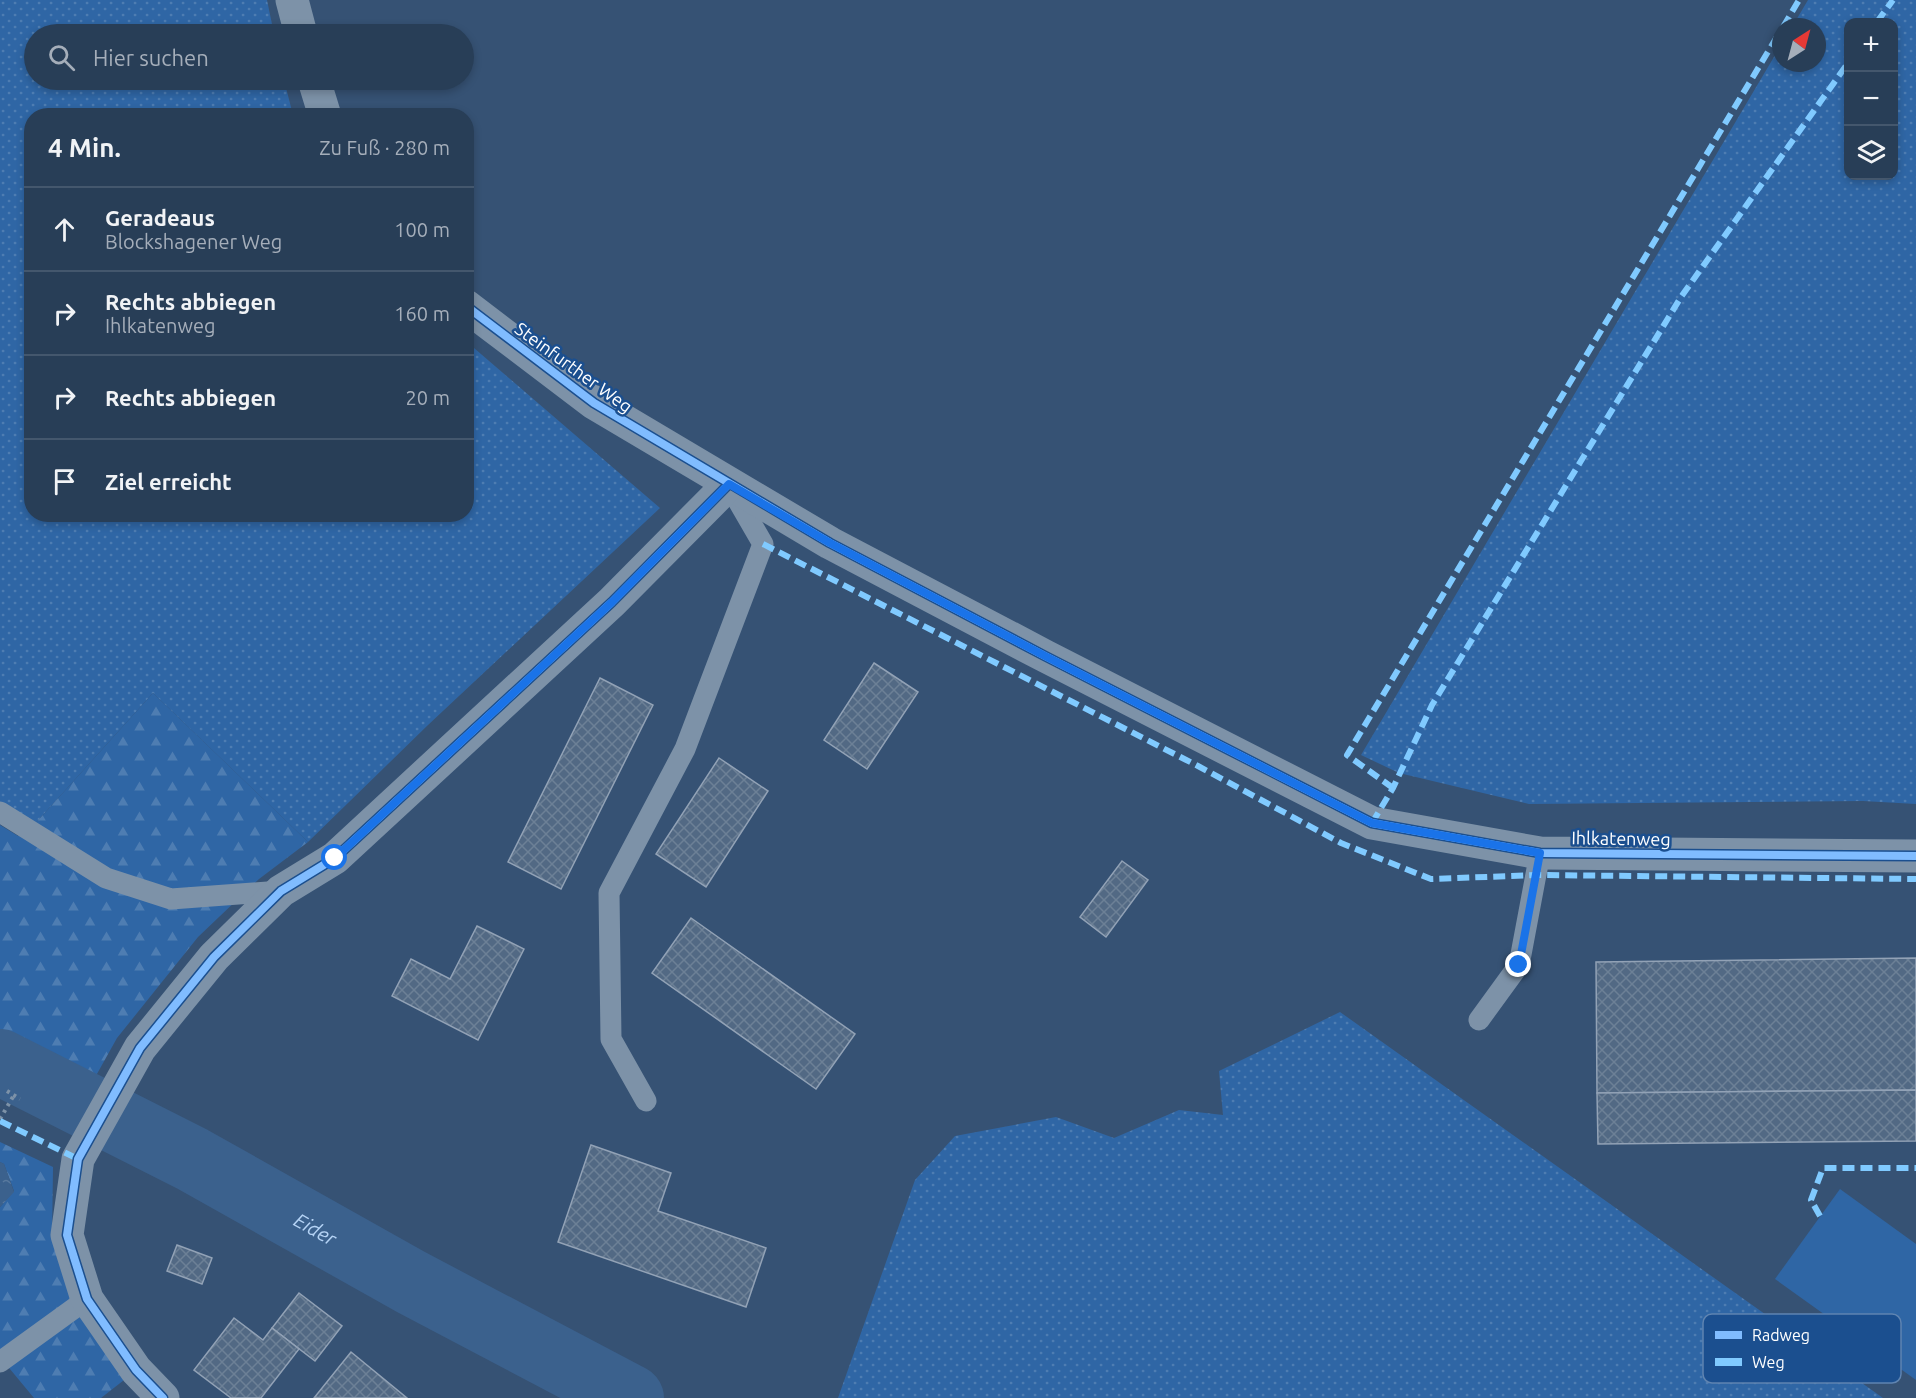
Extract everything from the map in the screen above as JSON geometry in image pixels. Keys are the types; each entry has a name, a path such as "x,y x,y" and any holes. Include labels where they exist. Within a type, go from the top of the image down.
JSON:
{"street":[{"path":"292,0 298,24"},
{"path":"317,90 323,108"},
{"name":"Steinfurther Weg","path":"474,312 594,404 729,484"},
{"path":"164,1398 136,1370 87,1299 67,1235 78,1159 140,1048 214,957 280,891 335,858 612,602 729,484"},
{"name":"Ihlkatenweg","path":"729,484 830,543 1372,823 1540,853 1916,856"}],"lane":[{"path":"645,1101 611,1039 609,893 685,749 763,544 729,484"},
{"path":"0,812 106,878 171,899 280,891"},
{"path":"1479,1020 1519,965 1540,853"},
{"path":"0,1362 87,1299"}],"path":[{"path":"7,1091 20,1099"},
{"path":"0,1119 14,1095"}],"green space":[{"path":"0,0 267,0 272,24 24,24 24,90 287,90 291,108 24,108 24,522 474,522 474,348 660,508 428,725 308,842 153,693 33,826 0,805"},
{"path":"1808,0 1916,0 1916,804 1863,801 1529,804 1399,773 1361,755 1772,60 1772,72 1826,72 1826,18 1797,18"},
{"path":"153,693 308,842 259,879 198,937 117,1038 88,1090 0,1040 0,825 18,836 33,826"},
{"path":"1340,1012 1765,1314 1703,1314 1703,1383 1862,1383 1883,1398 838,1398 915,1180 955,1136 1056,1117 1114,1138 1179,1110 1223,1115 1219,1071"},
{"path":"0,1142 53,1167 52,1237 124,1380 101,1398 34,1398 0,1357 0,1207 14,1191 4,1164 0,1162"},
{"path":"1840,1189 1916,1244 1916,1380 1901,1369 1901,1314 1824,1314 1775,1279"}],"water":[{"path":"0,1162 4,1164 14,1192 0,1207"}],"building":[{"path":"874,663 918,692 867,769 824,740"},
{"path":"600,678 653,705 561,889 508,862"},
{"path":"719,758 768,791 706,887 656,854"},
{"path":"1122,861 1148,880 1106,937 1080,917"},
{"path":"691,918 855,1034 816,1089 652,973"},
{"path":"477,926 524,949 478,1040 392,996 411,959 450,979"},
{"path":"1916,958 1916,1090 1597,1093 1596,962"},
{"path":"1916,1090 1916,1141 1598,1144 1597,1093"},
{"path":"591,1145 671,1173 658,1211 766,1248 746,1307 558,1242"},
{"path":"177,1245 212,1258 202,1284 167,1271"},
{"path":"299,1293 342,1326 315,1361 272,1328"},
{"path":"234,1318 263,1340 272,1328 299,1349 261,1398 231,1398 194,1370"},
{"path":"351,1352 407,1398 314,1398"}],"waterway":[{"name":"Eider","path":"0,1062 192,1159 411,1282 631,1398"}],"marked path":[{"path":"1788,18 1799,0"},
{"path":"1880,18 1893,0"},
{"path":"1393,788 1347,755 1772,45"},
{"path":"1372,823 1393,788 1432,705 1681,297 1844,69"},
{"path":"763,544 1198,766 1341,843 1431,879 1537,875 1916,879"},
{"path":"0,1121 78,1159"},
{"path":"1820,1216 1811,1200 1823,1168 1916,1168"}],"cycle path":[{"path":"474,312 594,403 830,543 1372,823 1540,853 1916,856"},
{"path":"163,1398 136,1370 87,1299 67,1235 78,1159 140,1048 214,957 281,891 335,858 612,602 729,484"}],"route":[{"path":"335,858 612,602 729,484 830,543 1372,823 1540,853 1519,965"}]}
